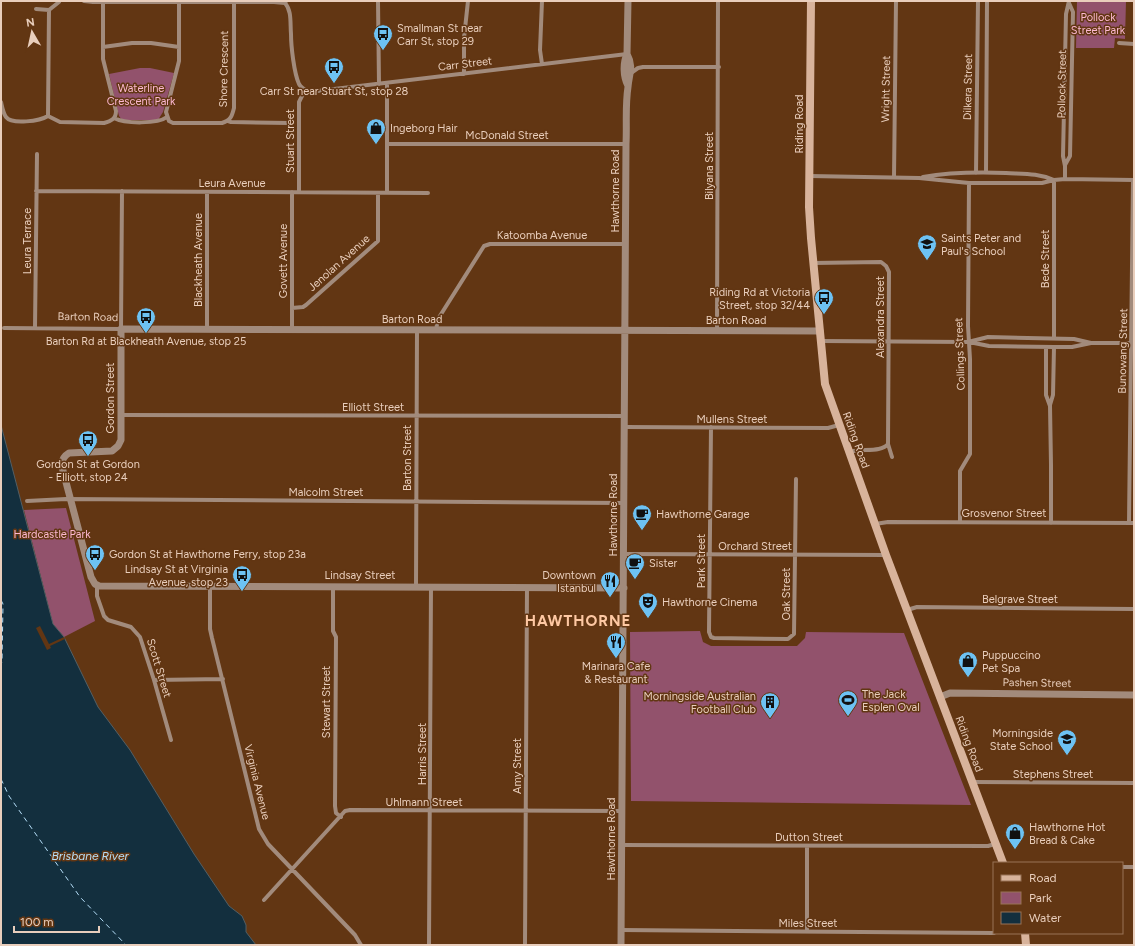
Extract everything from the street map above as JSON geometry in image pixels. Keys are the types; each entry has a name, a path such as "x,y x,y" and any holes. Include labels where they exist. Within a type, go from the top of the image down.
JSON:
{"main road":[{"name":"Riding Road","path":"811,1 809,207 825,384 874,524 1003,862"},
{"path":"1025,934 1026,945"}],"street":[{"path":"84,1 286,2 290,14 291,40 297,77 299,84 305,90"},
{"path":"378,1 379,84"},
{"path":"464,74 464,38 468,1"},
{"path":"542,1 540,50 542,64"},
{"name":"Hawthorne Road","path":"628,1 627,54 625,59 625,80 628,86"},
{"name":"Bilyana Street","path":"717,330 719,67 718,1"},
{"name":"Wright Street","path":"894,177 896,1"},
{"name":"Dilkera Street","path":"976,172 978,1"},
{"name":"Dilkera Street","path":"986,172 987,1"},
{"path":"36,9 49,10 59,2"},
{"path":"1,102 6,116 17,121 37,120 48,116 60,122 104,123 111,121 114,118 116,111 105,67 103,47 103,2"},
{"path":"114,118 123,122 158,122 167,117 166,112 178,61 179,2"},
{"name":"Shore Crescent","path":"167,117 173,123 222,123 228,121 232,116 234,108 234,2"},
{"name":"Pollock Street","path":"1065,166 1070,156 1073,12 1069,2"},
{"name":"Pollock Street","path":"1065,179 1063,156 1066,14 1069,2"},
{"path":"48,116 49,10"},
{"path":"103,47 132,43 151,43 179,47"},
{"path":"1119,43 1134,44"},
{"name":"Carr Street","path":"305,90 312,92 627,54"},
{"name":"Hawthorne Road","path":"621,945 626,144 628,86 631,74 630,60 627,54"},
{"path":"631,74 641,67 719,67"},
{"path":"387,83 387,193"},
{"name":"Stuart Street","path":"299,192 299,102 305,90"},
{"path":"228,121 289,123"},
{"name":"McDonald Street","path":"388,144 626,144"},
{"name":"Leura Terrace","path":"35,328 37,154"},
{"path":"919,178 944,173 986,172 1042,175 1054,180"},
{"path":"809,176 919,178 969,183 1042,183 1065,179 1134,180"},
{"name":"Bede Street","path":"1054,180 1054,339"},
{"name":"Bunowang Street","path":"1132,523 1134,180"},
{"name":"Collings Street","path":"960,522 960,471 970,454 968,326 969,183"},
{"name":"Leura Avenue","path":"36,191 428,193"},
{"name":"Gordon Street","path":"108,620 104,616 97,596 97,585 91,577 70,500 62,464 64,457 72,452 112,451 116,449 120,440 122,191"},
{"name":"Blackheath Avenue","path":"207,192 207,329"},
{"name":"Govett Avenue","path":"292,192 292,329"},
{"name":"Jenolan Avenue","path":"292,308 303,307 306,305 378,241 378,192"},
{"name":"Katoomba Avenue","path":"436,330 438,319 484,246 490,244 626,244"},
{"name":"Alexandra Street","path":"813,263 881,262 886,266 889,272 888,444 892,457"},
{"name":"Barton Road","path":"4,328 820,331"},
{"name":"Barton Street","path":"416,586 417,330"},
{"path":"969,342 988,337 1074,339 1091,343"},
{"path":"821,341 969,342 989,346 1046,347 1072,347 1091,343 1133,343"},
{"path":"1046,347 1046,395 1050,406"},
{"path":"1051,523 1050,406 1053,395 1054,347"},
{"name":"Elliott Street","path":"121,415 625,416"},
{"name":"Mullens Street","path":"625,427 828,428 839,425"},
{"name":"Park Street","path":"711,428 709,632 711,637 714,638 788,640 792,636"},
{"path":"849,452 856,449 881,449 885,448 888,444"},
{"name":"Oak Street","path":"792,636 795,630 796,479"},
{"name":"Malcolm Street","path":"27,500 624,503"},
{"name":"Grosvenor Street","path":"874,524 888,522 1132,523"},
{"name":"Orchard Street","path":"624,554 886,555"},
{"name":"Lindsay Street","path":"97,585 210,587 416,586 624,588"},
{"name":"Stewart Street","path":"333,586 333,631 336,638 335,806 336,813 341,816"},
{"name":"Virginia Avenue","path":"210,587 210,629 259,829 268,844 356,935 361,945"},
{"name":"Harris Street","path":"429,945 431,587"},
{"name":"Amy Street","path":"525,945 527,587"},
{"name":"Belgrave Street","path":"906,610 917,607 1134,609"},
{"name":"Scott Street","path":"108,620 131,627 140,637 154,680 170,740"},
{"path":"154,680 223,679"},
{"name":"Pashen Street","path":"940,697 950,693 1134,695"},
{"name":"Stephens Street","path":"972,782 1134,783"},
{"name":"Uhlmann Street","path":"264,900 345,811 622,811"},
{"name":"Dutton Street","path":"622,845 988,846 996,844"},
{"path":"807,846 807,932"},
{"path":"1123,867 1134,867"},
{"name":"Miles Street","path":"621,930 993,933"}],"green space":[{"name":"Pollock Street Park","path":"1077,1 1126,1 1125,39 1115,38 1114,48 1076,48"},
{"name":"Waterline Crescent Park","path":"140,68 150,68 174,73 163,112 158,120 122,120 119,116 109,74"},
{"name":"Hardcastle Park","path":"66,508 95,621 64,637 53,624 24,510"},
{"path":"700,631 703,642 711,646 797,646 805,638 806,632 904,633 971,805 631,801 630,632"}],"water":[{"name":"Brisbane River","path":"1,425 53,624 64,637 98,707 130,750 194,854 229,906 242,916 246,925 246,932 256,945 1,945"}],"pier":[{"path":"40,626 49,644 64,637 65,639 50,646 51,648 47,650 36,628"}],"ferry route":[{"path":"1,600 3,604 1,664"},
{"path":"1,779 9,796 80,897 126,945"}],"place":[{"name":"Smallman St near Carr St, stop 29","path":"383,51"},
{"name":"Carr St near Stuart St, stop 28","path":"334,84"},
{"name":"Ingeborg Hair","path":"376,145"},
{"name":"Saints Peter and Paul's School","path":"927,261"},
{"name":"Riding Rd at Victoria Street, stop 32/44","path":"824,315"},
{"name":"Barton Rd at Blackheath Avenue, stop 25","path":"146,334"},
{"name":"Gordon St at Gordon - Elliott, stop 24","path":"88,457"},
{"name":"Hawthorne Garage","path":"642,531"},
{"name":"Gordon St at Hawthorne Ferry, stop 23a","path":"95,571"},
{"name":"Sister","path":"635,580"},
{"name":"Lindsay St at Virginia Avenue, stop 23","path":"242,592"},
{"name":"Downtown Istanbul","path":"610,598"},
{"name":"Hawthorne Cinema","path":"648,619"},
{"name":"Marinara Cafe & Restaurant","path":"616,659"},
{"name":"Puppuccino Pet Spa","path":"968,678"},
{"name":"The Jack Esplen Oval","path":"848,717"},
{"name":"Morningside Australian Football Club","path":"770,719"},
{"name":"Morningside State School","path":"1067,756"},
{"name":"Hawthorne Hot Bread & Cake","path":"1015,850"}],"district":[{"name":"HAWTHORNE","path":"578,621"}]}
